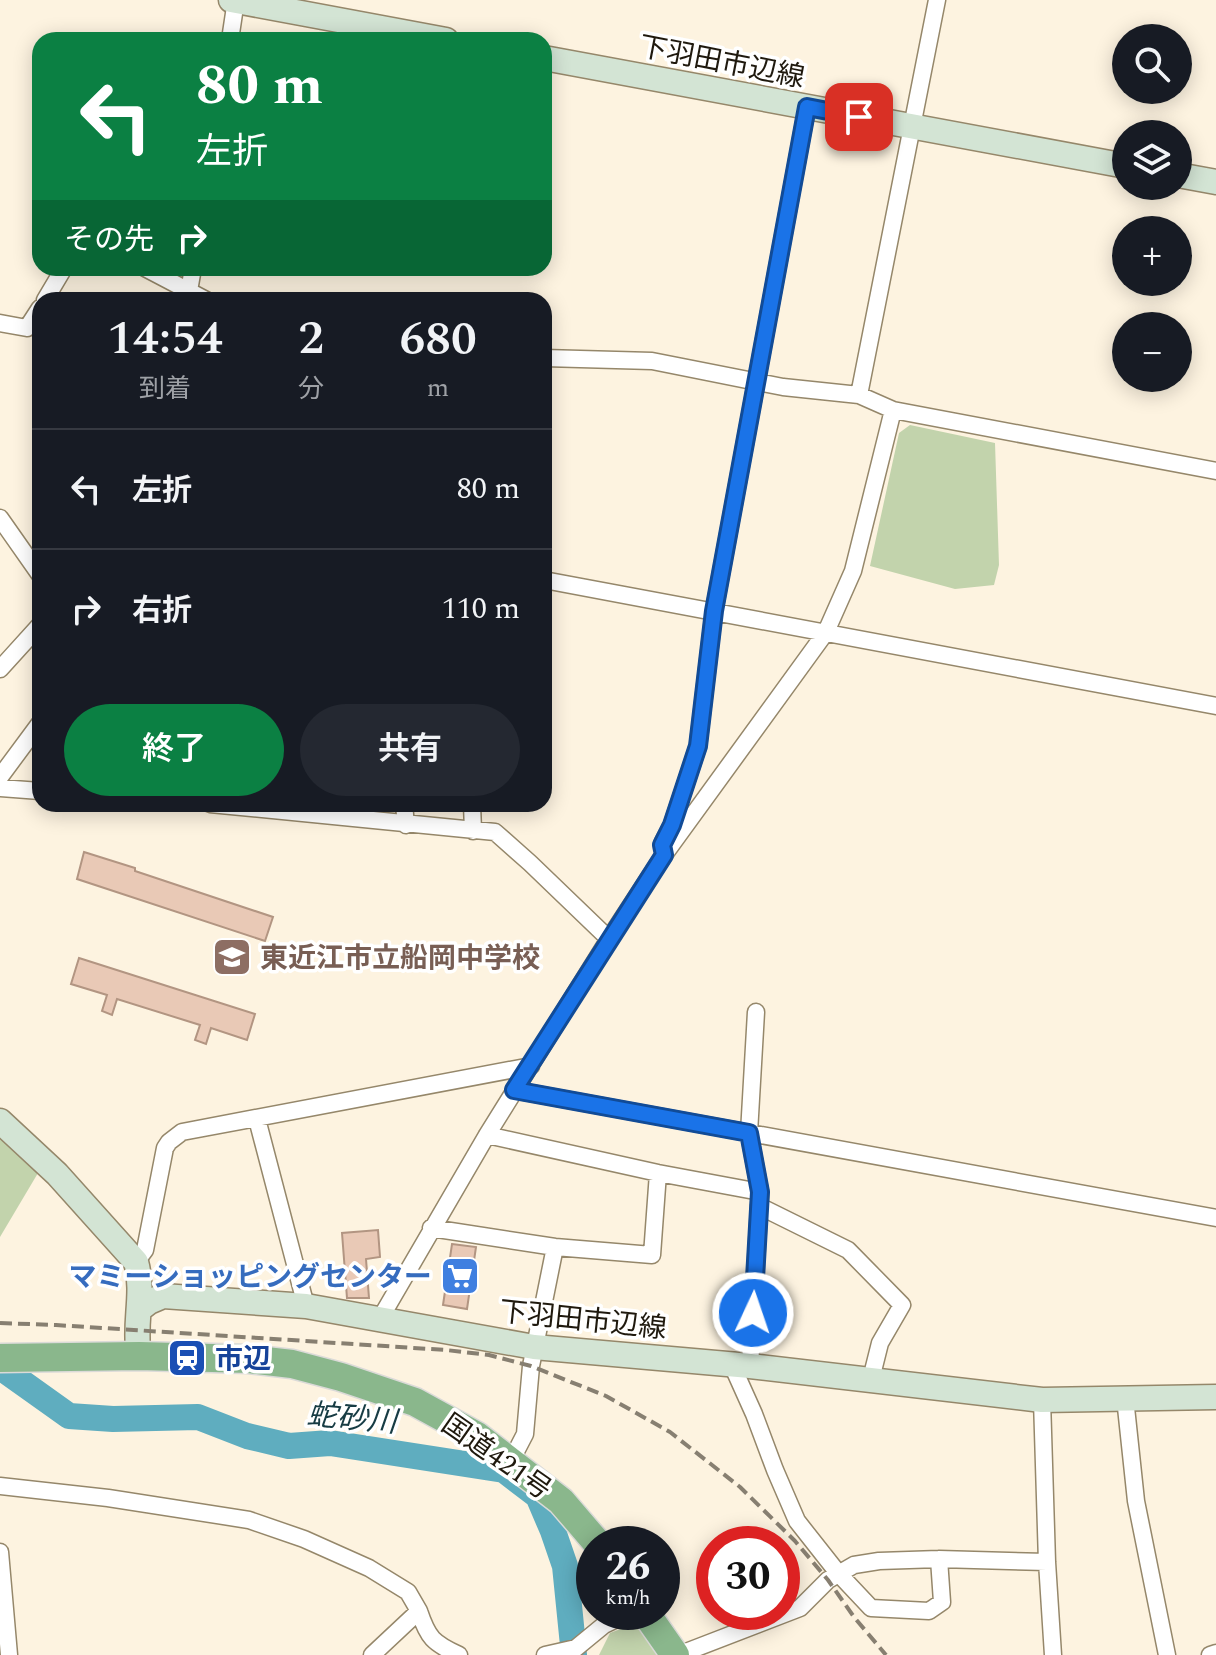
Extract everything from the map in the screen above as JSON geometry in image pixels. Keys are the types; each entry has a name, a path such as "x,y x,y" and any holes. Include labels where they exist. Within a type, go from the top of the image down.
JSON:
{"highway":[{"name":"国道421号","path":"0,1358 139,1356 249,1359 292,1364 341,1377 415,1402 477,1436 561,1501 583,1526"},
{"path":"658,1630 676,1655"}],"main road":[{"path":"234,0 404,32"},
{"name":"下羽田市辺線","path":"552,59 1112,163"},
{"path":"1192,178 1216,182"},
{"path":"0,1121 57,1174 136,1262 184,1297"},
{"path":"136,1262 140,1277 136,1341 139,1356"},
{"name":"下羽田市辺線","path":"140,1309 163,1296 306,1306 534,1347 741,1365 1042,1400 1216,1397"}],"street":[{"path":"231,32 234,0"},
{"path":"859,395 937,0"},
{"path":"664,855 662,845 672,825 698,746 714,611 807,107"},
{"path":"156,276 179,292"},
{"path":"0,323 27,328 32,320"},
{"path":"552,358 652,361 783,387 859,395 893,410 1216,471"},
{"path":"376,1320 384,1312 514,1090 609,939 664,855 826,632 853,571 893,410"},
{"path":"0,518 32,564"},
{"path":"552,581 1216,706"},
{"path":"0,669 32,635"},
{"path":"0,777 32,734"},
{"path":"0,788 32,790"},
{"path":"342,812 406,825 495,832 609,939"},
{"path":"405,812 406,825"},
{"path":"472,812 473,831"},
{"path":"756,1012 749,1133 760,1199 741,1365 754,1414 797,1521 838,1573 871,1608 929,1611 942,1602 939,1559"},
{"path":"136,1262 145,1250 165,1148 182,1132 531,1066"},
{"path":"514,1090 1216,1218"},
{"path":"257,1119 306,1306"},
{"path":"487,1135 760,1199 848,1250 902,1305 880,1343 871,1379"},
{"path":"431,1228 555,1247 652,1255 658,1173"},
{"path":"511,1461 525,1434 534,1347 555,1247"},
{"path":"1125,1398 1136,1501 1167,1655"},
{"path":"1042,1400 1053,1655"},
{"path":"0,1486 108,1498 249,1520 304,1539 369,1568 408,1592 426,1631 440,1646 459,1655"},
{"path":"0,1552 9,1655"},
{"path":"676,1655 800,1608 828,1580 854,1565 939,1559 1047,1562"},
{"path":"372,1655 419,1611"},
{"path":"545,1655 576,1648 598,1630"},
{"path":"1210,1655 1216,1653"}],"green space":[{"path":"910,425 995,443 999,565 994,585 955,589 870,566 899,433"},
{"path":"0,1137 38,1173 0,1237"},
{"path":"648,1630 666,1655 599,1655 610,1633"}],"building":[{"path":"84,852 273,917 265,941 77,879"},
{"path":"79,958 255,1014 247,1040 211,1028 206,1044 195,1040 200,1025 117,999 112,1015 102,1011 107,995 71,984"},
{"path":"378,1230 380,1257 366,1259 369,1298 347,1298 342,1233"},
{"name":"マミーショッピングセンター","path":"452,1244 476,1247 467,1309 443,1305"}],"waterway":[{"name":"蛇砂川","path":"6,1371 69,1416 113,1419 198,1417 247,1436 289,1446 330,1443 504,1470 538,1496 553,1531 565,1566 574,1655"}],"railway":[{"path":"0,1323 446,1350 489,1355 531,1366 606,1396 670,1432 740,1487 795,1541 886,1655"}],"place":[{"name":"東近江市立船岡中学校","path":"232,957"},
{"name":"マミーショッピングセンター","path":"460,1276"},
{"name":"市辺","path":"187,1358"}],"route":[{"path":"753,1313 760,1192 749,1133 514,1090 664,855 662,845 672,825 698,746 714,611 807,107 859,117"}]}
